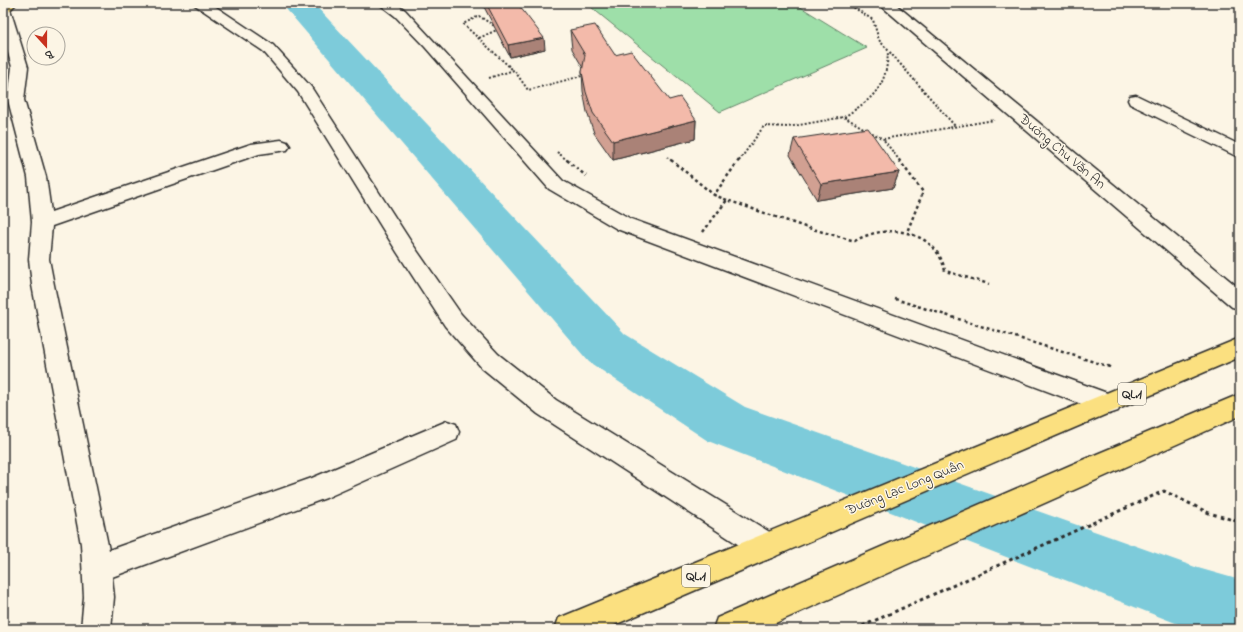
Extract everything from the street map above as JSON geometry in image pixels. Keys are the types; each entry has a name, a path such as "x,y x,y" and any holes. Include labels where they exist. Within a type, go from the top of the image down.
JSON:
{"main road":[{"path":"3,9 10,3"},
{"name":"Đường Lạc Long Quân","path":"570,629 822,522 1024,440 1240,347"},
{"path":"728,629 1082,472 1240,405"}],"street":[{"path":"199,3 216,12 268,48 306,90 404,247 453,320 490,361 547,407 766,546"},
{"path":"385,3 400,13 430,44 556,185 624,224 1109,404"},
{"name":"Đường Chu Văn An","path":"885,3 1240,301"},
{"path":"3,9 18,56 20,67 16,100 37,177 42,222 39,259 43,285 95,544 99,596 96,629"},
{"path":"1136,100 1240,152"},
{"path":"42,222 258,148 281,146"},
{"path":"98,568 317,489 446,432"}],"path":[{"path":"847,3 873,20 879,40 955,127"},
{"path":"479,38 499,29 479,16 462,24 479,38 498,58 514,70 528,90 588,74"},
{"path":"714,195 764,126 788,127 844,117 866,103 883,85 888,69 888,50"},
{"path":"489,78 514,70"},
{"path":"484,73 494,84"},
{"path":"844,117 883,139 923,192 907,232"},
{"path":"883,139 996,120"},
{"path":"552,147 588,178"},
{"path":"667,156 714,195 805,227 855,241 861,236 879,230 907,232 927,242 942,257 945,271 989,284"},
{"path":"700,236 727,200"},
{"path":"889,297 1110,367"},
{"path":"856,629 1164,491 1209,513 1240,522"}],"green space":[{"path":"586,3 794,3 867,48 720,112"}],"building":[{"path":"486,3 517,3 544,38 508,45"},
{"path":"595,25 615,55 631,51 669,100 680,97 696,120 613,141 593,113 586,92 582,72 585,55 570,30"},
{"path":"868,128 899,172 821,184 794,139"}],"waterway":[{"path":"296,3 607,348 727,424 1198,600 1240,612"}]}
